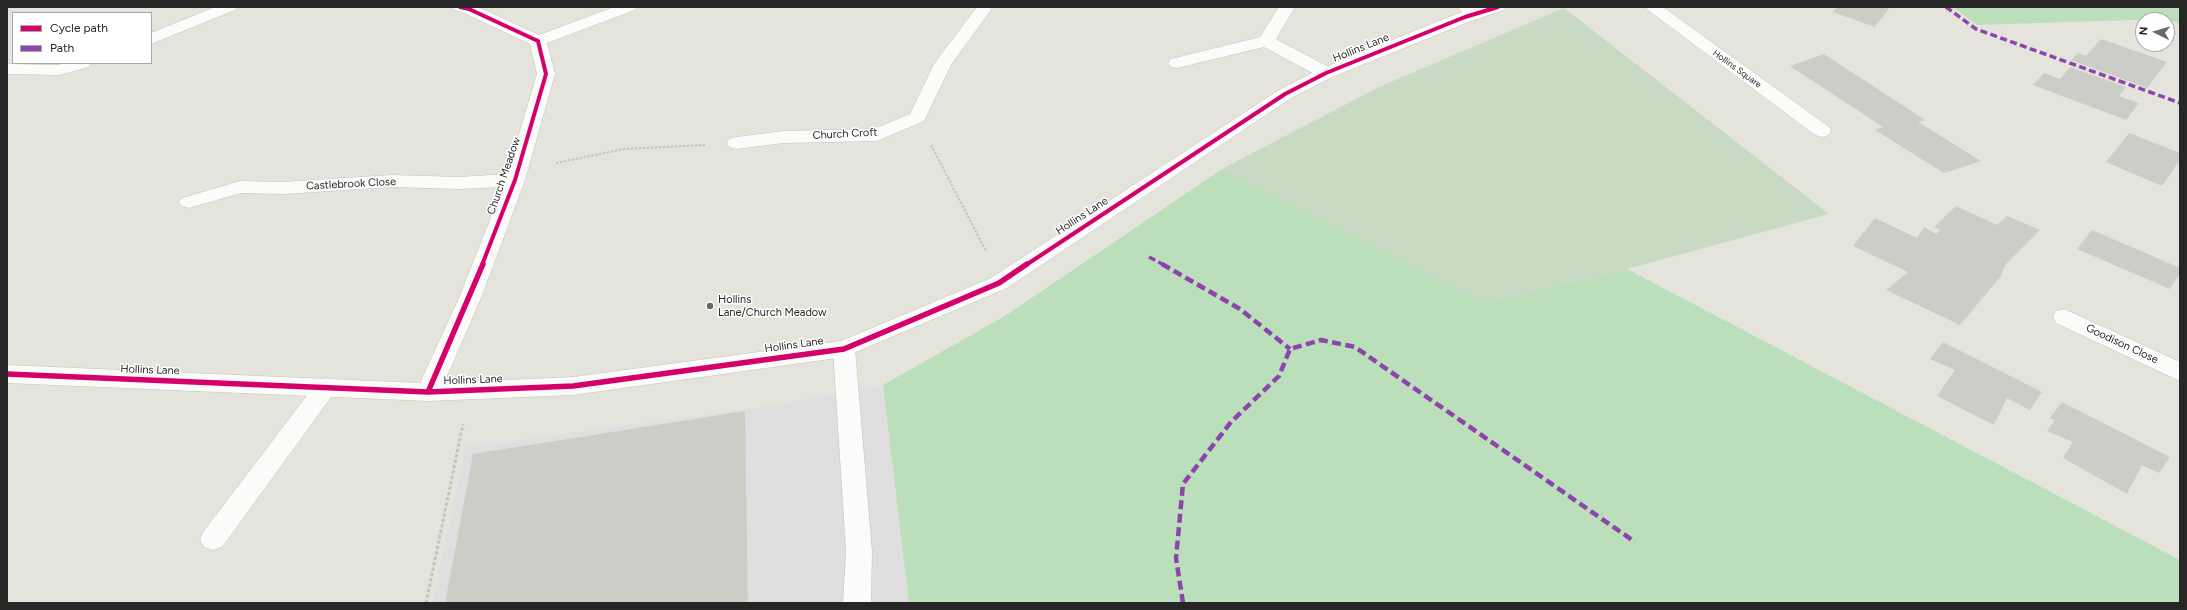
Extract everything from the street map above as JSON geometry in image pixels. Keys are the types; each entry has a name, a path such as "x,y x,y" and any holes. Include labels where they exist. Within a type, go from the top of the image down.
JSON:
{"street":[{"path":"152,39 230,7"},
{"path":"460,7 469,9 538,41 629,7"},
{"path":"917,117 943,64 985,7"},
{"path":"1266,41 1287,7"},
{"name":"Hollins Lane","path":"7,374 428,392 573,386 844,348 999,283 1285,94 1326,73 1470,10 1498,7"},
{"name":"Hollins Square","path":"1652,7 1822,131"},
{"name":"Church Meadow","path":"428,392 470,298 516,175 546,74 538,41"},
{"path":"1177,63 1266,41 1326,73"},
{"path":"7,69 60,70 79,64"},
{"name":"Church Croft","path":"736,143 784,137 877,135 917,117"},
{"name":"Castlebrook Close","path":"189,202 240,187 283,188 391,181 459,183 516,175"},
{"name":"Goodison Close","path":"2064,317 2180,372"},
{"path":"844,348 859,551 857,603"},
{"path":"212,539 326,387"}],"path":[{"path":"917,117 985,247 999,283"},
{"path":"516,175 540,169 568,159 624,150 736,143"},
{"path":"426,603 470,390"}],"shaded area":[{"path":"883,385 909,603 433,603 465,447 752,409"}],"green space":[{"path":"1953,7 2180,7 2180,23 2175,22 2175,12 2135,12 2135,20 1977,25"},
{"path":"1564,8 1829,214 1627,269 1486,304 1222,169 1379,87"},
{"path":"1222,169 1486,303 1627,269 2180,560 2180,603 909,603 883,385 1005,316"}],"building":[{"path":"1837,7 1890,7 1875,27 1833,12"},
{"path":"2101,39 2167,62 2147,88 2071,60 2078,53 2086,56"},
{"path":"1824,54 1925,120 1918,122 1981,161 1944,173 1875,130 1883,127 1790,66"},
{"path":"2070,67 2126,87 2119,96 2139,103 2126,120 2033,85 2044,73 2060,79"},
{"path":"2129,133 2180,153 2180,160 2162,186 2106,162"},
{"path":"1956,206 1997,225 2007,216 2040,230 2005,265 2001,276 1960,325 1886,290 1908,272 1853,246 1875,218 1917,238 1924,227 1936,234 1940,230 1934,227"},
{"path":"2092,230 2180,268 2180,273 2170,289 2077,249"},
{"path":"1943,342 2042,392 2030,410 2007,398 1994,425 1937,396 1955,370 1930,359"},
{"path":"2062,402 2170,457 2159,473 2142,465 2127,494 2063,458 2073,442 2047,431 2055,420 2050,418"},
{"path":"745,411 748,603 445,603 473,454"}],"marked path":[{"path":"1946,7 1976,29 2180,103"},
{"path":"1149,257 1240,309 1290,349"},
{"path":"1183,603 1176,558 1183,484 1231,422 1279,376 1290,349 1321,340 1355,347 1635,542"}],"cycle path":[{"path":"428,392 470,298 515,180 546,74 538,41 469,9 460,7"},
{"path":"7,374 428,392 573,386 844,349 999,283 1285,94 1326,73 1465,17 1498,7"}],"place":[{"name":"Hollins Lane/Church Meadow","path":"710,306"}]}
